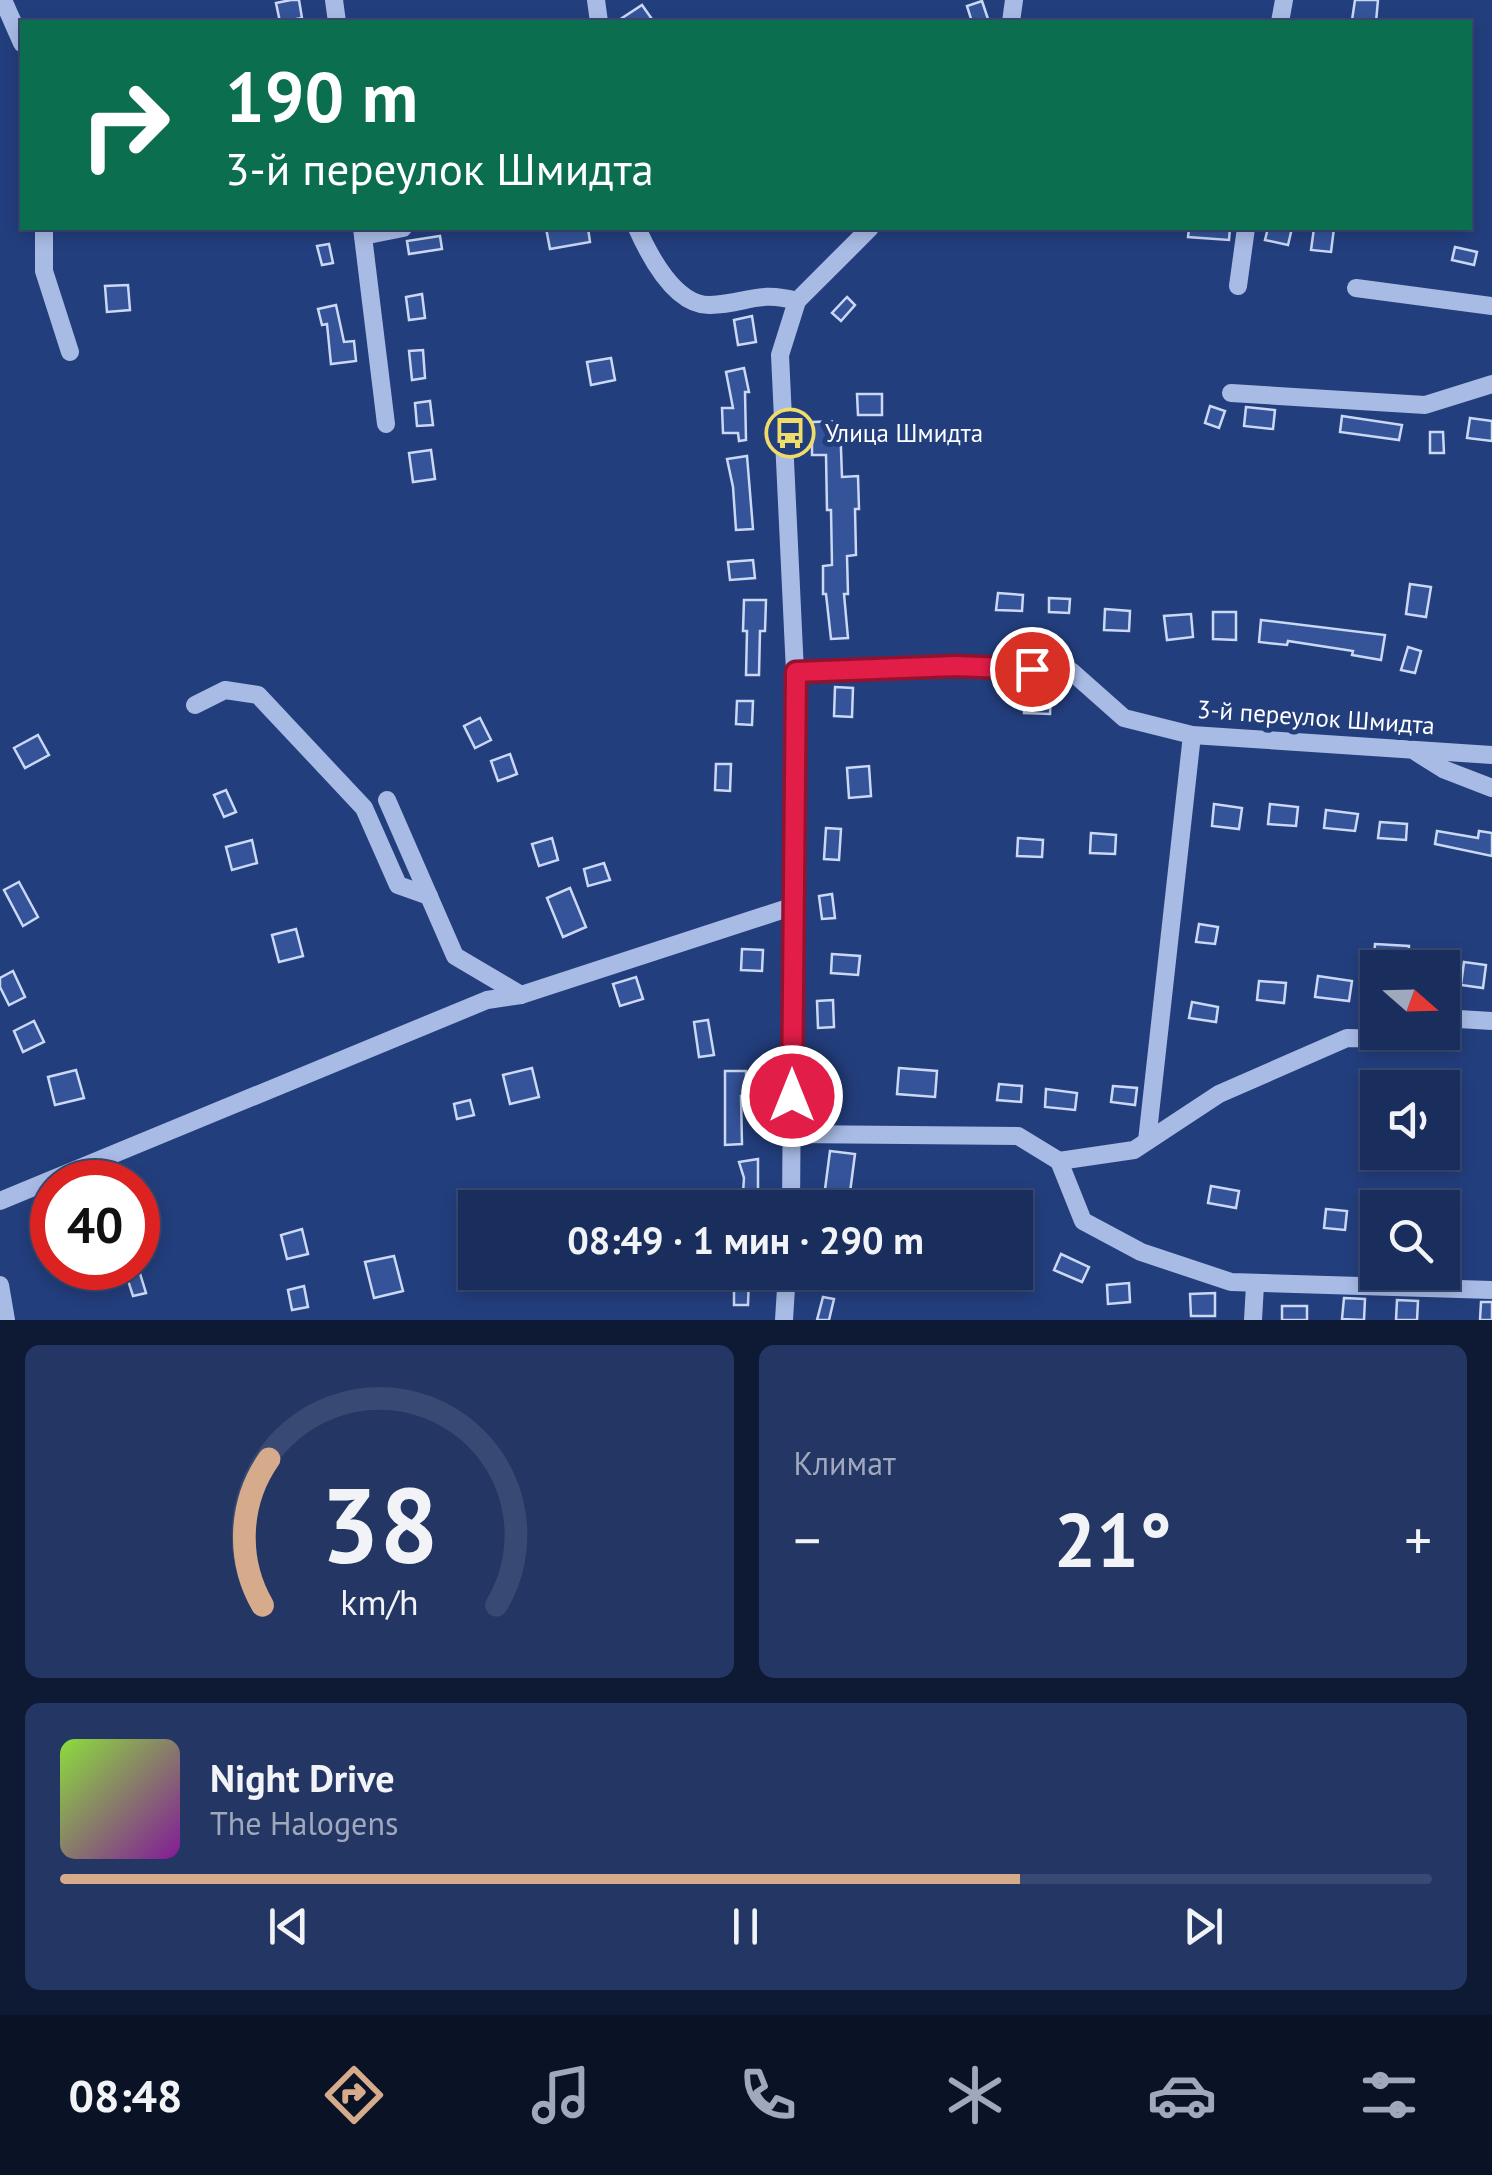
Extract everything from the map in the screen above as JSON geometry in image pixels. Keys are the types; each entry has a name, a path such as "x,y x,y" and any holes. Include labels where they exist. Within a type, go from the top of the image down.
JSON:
{"street":[{"path":"3,0 20,39"},
{"path":"44,230 44,271 70,352"},
{"path":"638,230 648,252 682,296 707,306 772,294 797,301"},
{"path":"791,1190 796,672 780,355 797,301 868,230"},
{"path":"1238,286 1246,230"},
{"path":"363,232 386,424"},
{"path":"1356,288 1492,306"},
{"path":"1232,394 1425,405 1492,384"},
{"name":"3-й переулок Шмидта","path":"796,672 956,666 1070,671 1124,718 1192,735 1492,755"},
{"path":"195,705 225,690 258,695 364,808 398,885 428,896"},
{"path":"1147,1141 1192,735"},
{"path":"1415,751 1492,788"},
{"path":"386,800 455,956 521,995"},
{"path":"0,1201 487,1000 521,995 794,906"},
{"path":"1460,1019 1492,1022"},
{"path":"1059,1161 1134,1150 1219,1094 1346,1038 1360,1039"},
{"path":"792,1134 1018,1136 1059,1161 1083,1221 1141,1252 1232,1282 1492,1290"},
{"path":"0,1285 6,1320"},
{"path":"1253,1320 1255,1285"},
{"path":"784,1320 786,1290"}],"building":[{"path":"299,0 302,18 280,20 276,3"},
{"path":"1355,0 1378,0 1376,20 1352,20"},
{"path":"982,1 988,20 971,20 967,6"},
{"path":"642,5 653,20 619,20"},
{"path":"546,230 588,230 590,242 550,249"},
{"path":"1189,230 1230,230 1229,240 1188,237"},
{"path":"1268,230 1292,230 1288,245 1265,240"},
{"path":"1314,230 1334,230 1331,252 1311,250"},
{"path":"440,236 442,249 409,254 407,241"},
{"path":"329,244 333,263 322,265 317,246"},
{"path":"1455,247 1477,252 1474,265 1452,260"},
{"path":"128,285 130,310 107,312 105,286"},
{"path":"422,294 425,318 409,320 406,297"},
{"path":"847,297 855,305 841,321 832,313"},
{"path":"336,305 344,342 354,341 356,361 331,364 327,324 322,325 318,309"},
{"path":"752,316 756,342 738,345 734,320"},
{"path":"423,350 425,378 412,380 409,351"},
{"path":"611,358 615,380 591,385 587,362"},
{"path":"744,368 749,392 745,392 746,440 739,441 738,433 723,433 722,408 733,408 726,372"},
{"path":"857,394 882,394 882,415 858,415"},
{"path":"430,401 433,425 417,426 415,403"},
{"path":"1210,406 1225,411 1219,428 1205,423"},
{"path":"1246,407 1275,410 1273,429 1244,426"},
{"path":"1342,416 1402,425 1399,440 1340,432"},
{"path":"1470,418 1492,421 1492,441 1467,438"},
{"path":"840,421 842,477 858,476 859,509 855,509 856,555 847,556 848,594 844,594 848,638 831,639 823,594 823,566 832,565 831,510 827,510 826,455 812,455 812,422"},
{"path":"1430,432 1443,432 1444,453 1430,453"},
{"path":"431,450 435,479 413,482 409,453"},
{"path":"747,456 753,529 736,530 727,459"},
{"path":"753,560 755,578 730,580 728,562"},
{"path":"1410,584 1431,587 1426,617 1406,614"},
{"path":"998,593 1023,595 1022,611 996,610"},
{"path":"1049,598 1070,599 1069,613 1049,612"},
{"path":"744,600 766,600 765,631 760,631 759,675 746,675"},
{"path":"1105,609 1130,611 1129,631 1104,630"},
{"path":"1213,612 1236,612 1236,640 1213,639"},
{"path":"1191,614 1193,637 1167,640 1164,616"},
{"path":"1261,620 1385,635 1381,660 1352,655 1353,651 1288,641 1287,645 1259,642"},
{"path":"1408,647 1421,651 1415,673 1401,670"},
{"path":"835,687 853,688 852,717 834,716"},
{"path":"1025,695 1051,696 1050,714 1024,713"},
{"path":"737,701 753,701 752,725 736,724"},
{"path":"480,718 491,740 475,748 464,726"},
{"path":"38,735 49,755 25,768 14,748"},
{"path":"510,754 517,774 498,781 491,761"},
{"path":"716,764 731,764 730,791 715,790"},
{"path":"869,766 871,796 849,798 847,768"},
{"path":"226,790 236,812 224,817 214,795"},
{"path":"1214,804 1242,808 1239,829 1212,826"},
{"path":"1270,804 1298,807 1296,826 1268,824"},
{"path":"1326,810 1358,814 1355,831 1324,828"},
{"path":"1380,822 1407,824 1406,840 1378,838"},
{"path":"826,828 841,829 839,860 824,859"},
{"path":"1437,831 1478,838 1479,831 1492,833 1492,856 1435,844"},
{"path":"1091,833 1116,835 1115,854 1090,853"},
{"path":"552,838 558,860 539,866 532,844"},
{"path":"1018,838 1043,840 1042,857 1017,856"},
{"path":"252,840 257,863 232,870 226,847"},
{"path":"604,863 610,880 588,886 584,869"},
{"path":"19,882 38,917 23,926 4,890"},
{"path":"570,888 586,927 563,937 547,898"},
{"path":"832,894 835,918 822,919 819,896"},
{"path":"1199,924 1218,927 1215,944 1196,942"},
{"path":"296,929 303,956 279,962 272,935"},
{"path":"1375,944 1409,946 1409,950 1374,950"},
{"path":"742,949 763,950 762,971 741,970"},
{"path":"832,954 860,956 858,975 831,973"},
{"path":"1464,962 1486,965 1483,988 1461,985"},
{"path":"13,971 25,997 9,1005 0,978"},
{"path":"1318,976 1352,981 1349,1001 1315,997"},
{"path":"636,977 643,999 620,1006 613,984"},
{"path":"1259,981 1286,983 1284,1003 1257,1000"},
{"path":"833,1000 834,1027 818,1028 817,1001"},
{"path":"1192,1002 1218,1007 1216,1022 1189,1018"},
{"path":"708,1020 714,1055 699,1057 694,1022"},
{"path":"34,1021 44,1042 23,1052 14,1031"},
{"path":"532,1068 539,1097 510,1104 503,1075"},
{"path":"899,1068 937,1071 935,1097 897,1094"},
{"path":"76,1070 84,1098 55,1105 48,1077"},
{"path":"725,1071 746,1071 746,1096 741,1096 742,1144 725,1145"},
{"path":"999,1084 1022,1086 1021,1102 997,1100"},
{"path":"1113,1086 1137,1088 1135,1105 1111,1102"},
{"path":"1046,1089 1077,1093 1075,1110 1045,1107"},
{"path":"470,1100 474,1115 457,1119 454,1104"},
{"path":"830,1151 855,1154 850,1190 825,1190"},
{"path":"758,1159 758,1190 743,1190 739,1162"},
{"path":"1211,1186 1239,1191 1236,1208 1208,1203"},
{"path":"1326,1209 1347,1211 1345,1230 1324,1228"},
{"path":"302,1229 308,1254 287,1259 281,1235"},
{"path":"1061,1254 1089,1267 1082,1282 1054,1270"},
{"path":"394,1256 403,1291 374,1298 365,1262"},
{"path":"1129,1283 1130,1302 1108,1304 1107,1285"},
{"path":"304,1286 308,1307 292,1310 288,1290"},
{"path":"131,1290 145,1290 146,1293 133,1296"},
{"path":"734,1290 749,1290 748,1305 734,1305"},
{"path":"1215,1293 1215,1316 1191,1316 1190,1294"},
{"path":"823,1297 834,1299 829,1320 817,1320"},
{"path":"1344,1298 1365,1299 1364,1320 1342,1319"},
{"path":"1397,1300 1418,1301 1417,1320 1396,1320"},
{"path":"1481,1302 1492,1302 1492,1320 1480,1320"},
{"path":"1282,1306 1307,1306 1307,1320 1282,1320"}],"place":[{"name":"Улица Шмидта","path":"790,433"}],"route":[{"path":"792,1096 796,672 956,666 1032,669"}]}
